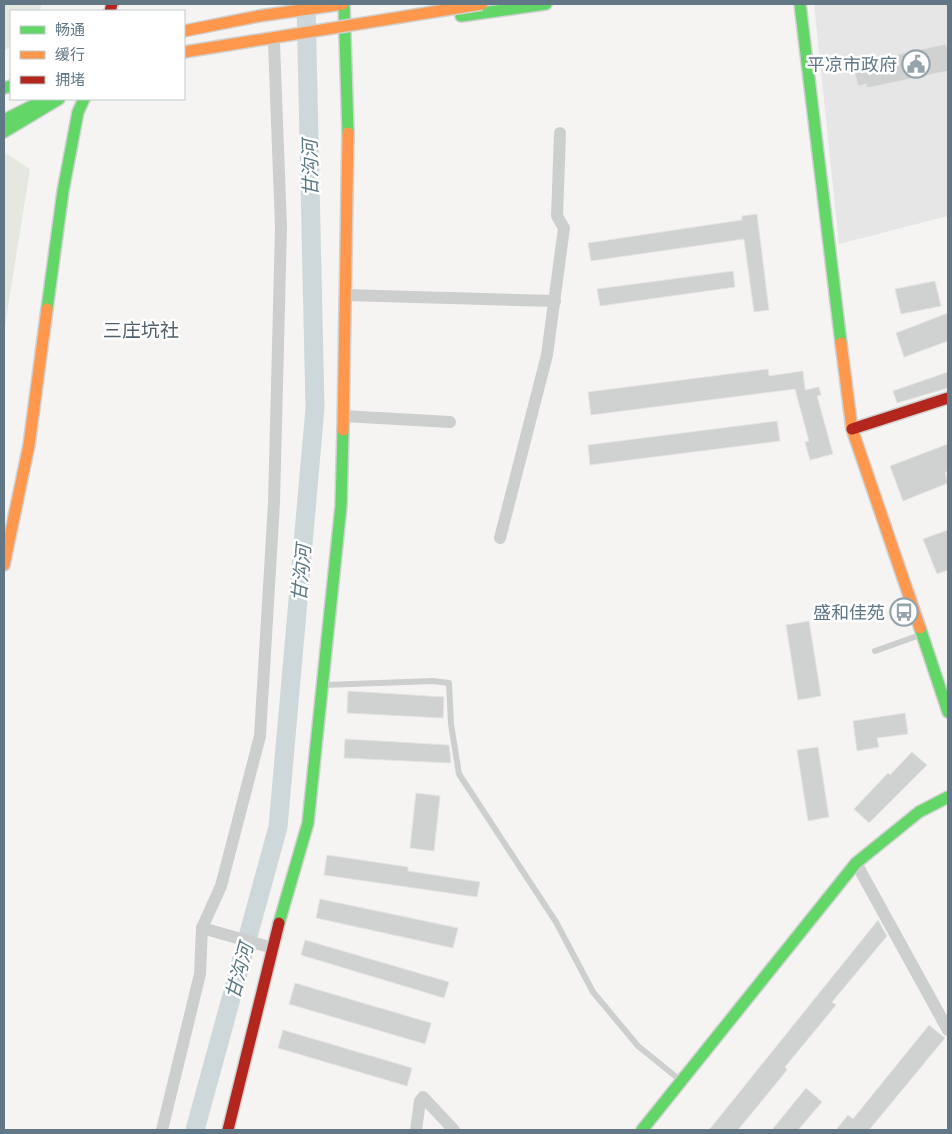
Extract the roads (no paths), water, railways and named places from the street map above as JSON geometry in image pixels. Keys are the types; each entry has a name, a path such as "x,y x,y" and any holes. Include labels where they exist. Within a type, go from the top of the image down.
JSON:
{"street":[{"path":"185,32 282,13 344,4 349,159 341,506 308,823 291,877 228,1130"},
{"path":"185,54 482,4"},
{"path":"185,54 546,4"},
{"path":"800,4 852,429 948,712"},
{"path":"185,40 359,11"},
{"path":"162,1130 200,974 202,928 221,886 260,736 274,503 281,227 274,43"},
{"path":"4,120 44,100"},
{"path":"4,132 57,100"},
{"path":"4,513 18,444 52,189 67,110 75,100"},
{"path":"4,565 29,445 63,191 78,112 84,100"},
{"path":"500,538 547,355 555,301 564,228 557,216 560,132"},
{"path":"346,295 555,301"},
{"path":"852,429 948,398"},
{"path":"343,416 450,422"},
{"path":"642,1130 856,863 919,812 948,797"},
{"path":"856,863 948,1030"},
{"path":"202,928 273,948"},
{"path":"416,1130 420,1100 423,1097 454,1130"}],"lane":[{"path":"875,651 920,634"},
{"path":"322,686 433,681 449,684 451,724 459,774 556,922 593,992 638,1046 681,1081"}],"waterway":[{"name":"甘沟河","path":"195,1130 278,827 315,408 306,4"}],"place":[{"name":"平凉市政府","path":"916,64"},
{"name":"盛和佳苑","path":"904,612"}],"district":[{"name":"三庄坑社","path":"141,330"}]}
